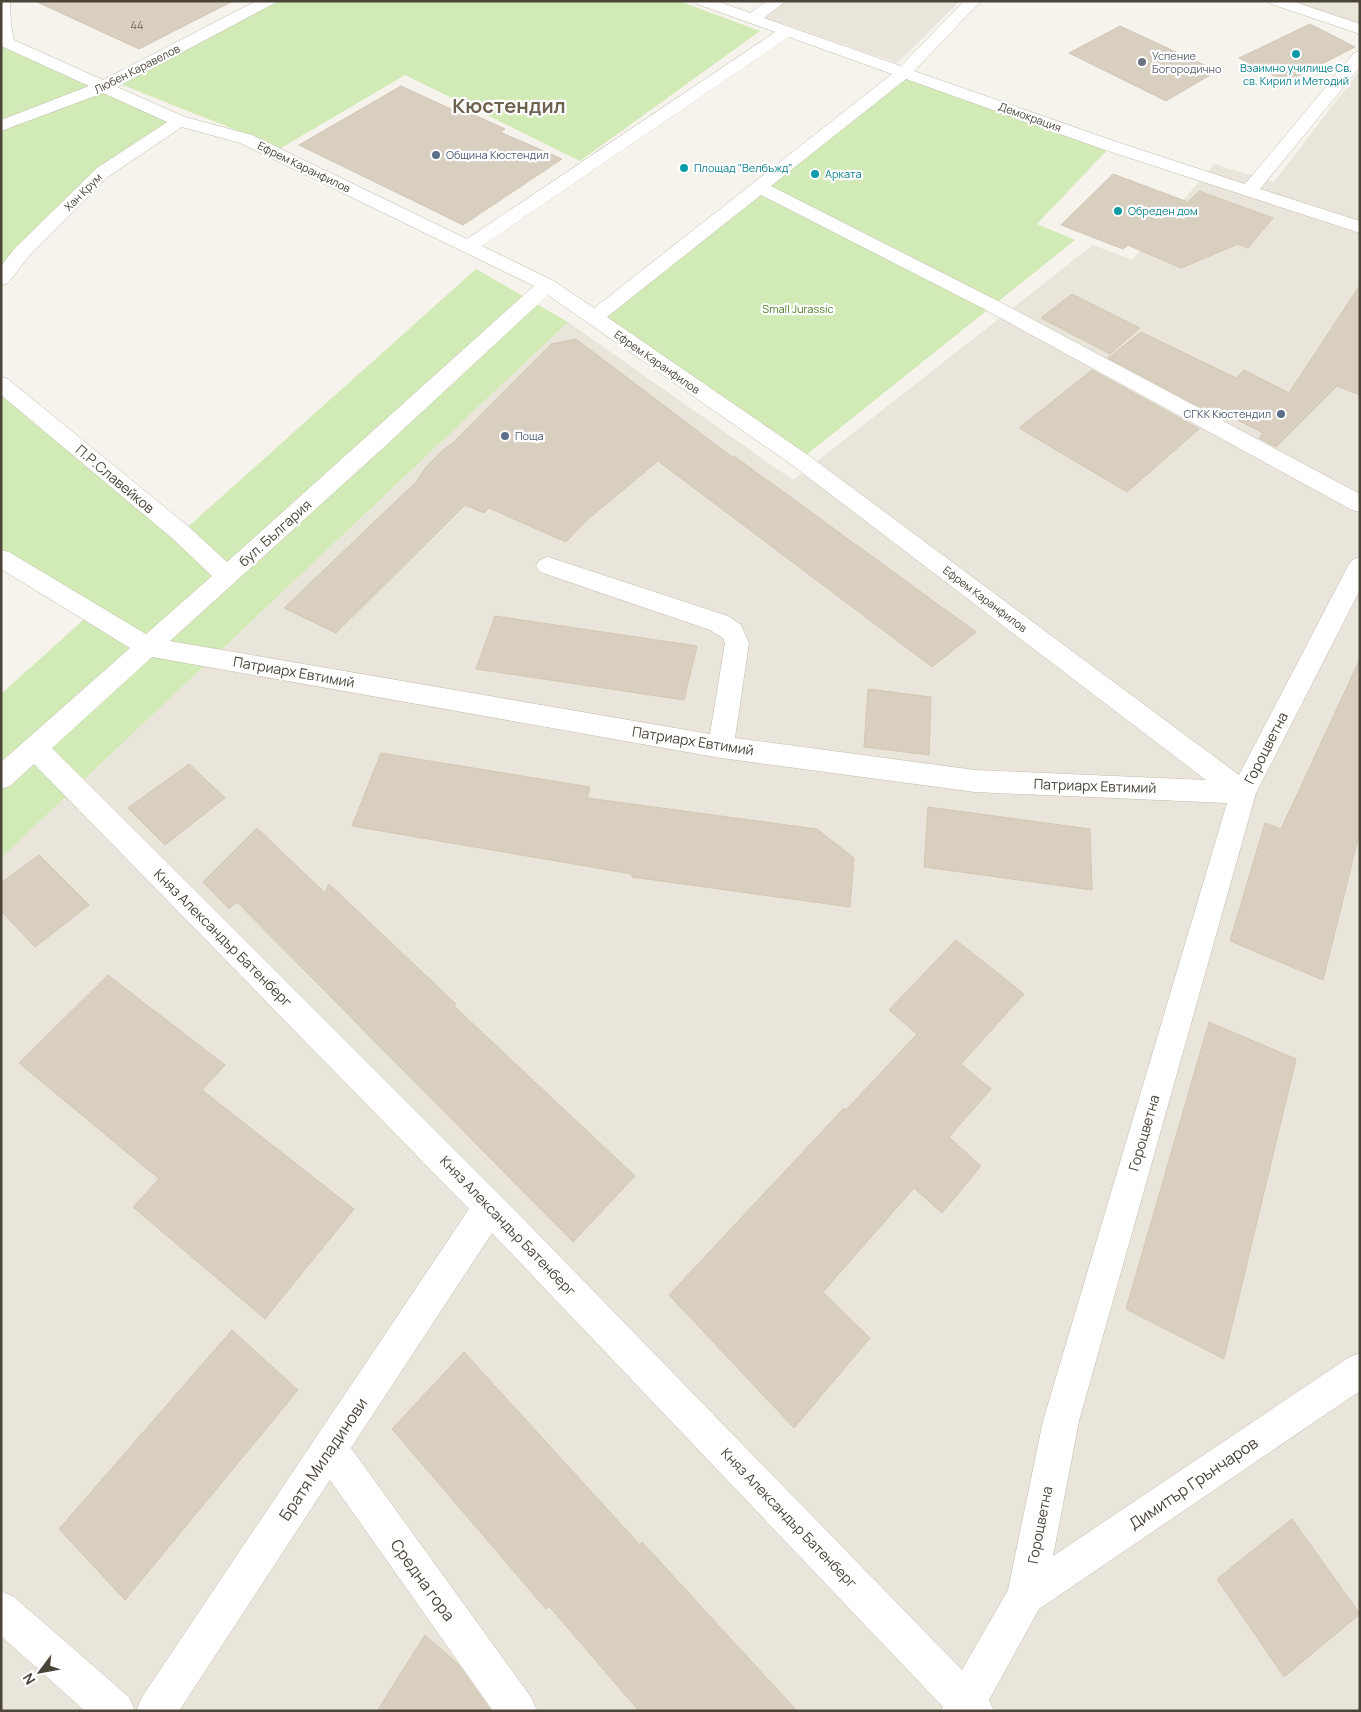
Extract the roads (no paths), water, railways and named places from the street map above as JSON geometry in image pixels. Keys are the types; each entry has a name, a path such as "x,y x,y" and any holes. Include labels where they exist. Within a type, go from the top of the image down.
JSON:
{"street":[{"path":"2,1 4,44"},
{"name":"Любен Kаравелов","path":"1,126 105,86 268,1"},
{"name":"Демокрация","path":"702,1 1112,146 1360,228"},
{"path":"752,19 778,1"},
{"path":"594,318 904,72 973,1"},
{"path":"1276,1 1360,29"},
{"path":"468,247 787,31"},
{"name":"Ефрем Каранфилов","path":"4,44 105,86 179,121 246,139 547,285 800,460 1243,792"},
{"path":"1248,191 1360,56"},
{"name":"Хан Крум","path":"1,280 22,252 103,172 179,121"},
{"path":"760,187 993,306 1360,504"},
{"name":"бул. България","path":"1,778 227,576 547,285"},
{"name":"П.Р.Славейков","path":"1,384 181,533 227,576"},
{"path":"1,558 148,647"},
{"path":"548,566 718,623 732,632 737,643 721,747"},
{"name":"Гороцветна","path":"967,1708 1026,1596 1061,1422 1243,792 1360,566"},
{"name":"Патриарх Евтимий","path":"148,647 721,747 975,781 1243,792"},
{"name":"Княз Александър Батенберг","path":"34,748 490,1207 967,1708"},
{"name":"Братя Миладинови","path":"156,1711 490,1207"},
{"name":"Димитър Грънчаров","path":"1026,1596 1360,1370"},
{"name":"Средна гора","path":"330,1449 517,1711"},
{"path":"1,1610 115,1711"}],"place":[{"name":"Взаимно училище Св. св. Кирил и Методий","path":"1296,54"},
{"name":"Успение Богородично","path":"1142,62"},
{"name":"Община Кюстендил","path":"436,155"},
{"name":"Площад \"Велбъжд\"","path":"684,168"},
{"name":"Арката","path":"815,174"},
{"name":"Обреден дом","path":"1118,211"},
{"name":"СГКК Кюстендил","path":"1281,414"},
{"name":"Поща","path":"505,436"}],"district":[{"name":"Кюстендил","path":"509,106"}],"park label":[{"name":"Small Jurassic","path":"798,309"}]}
